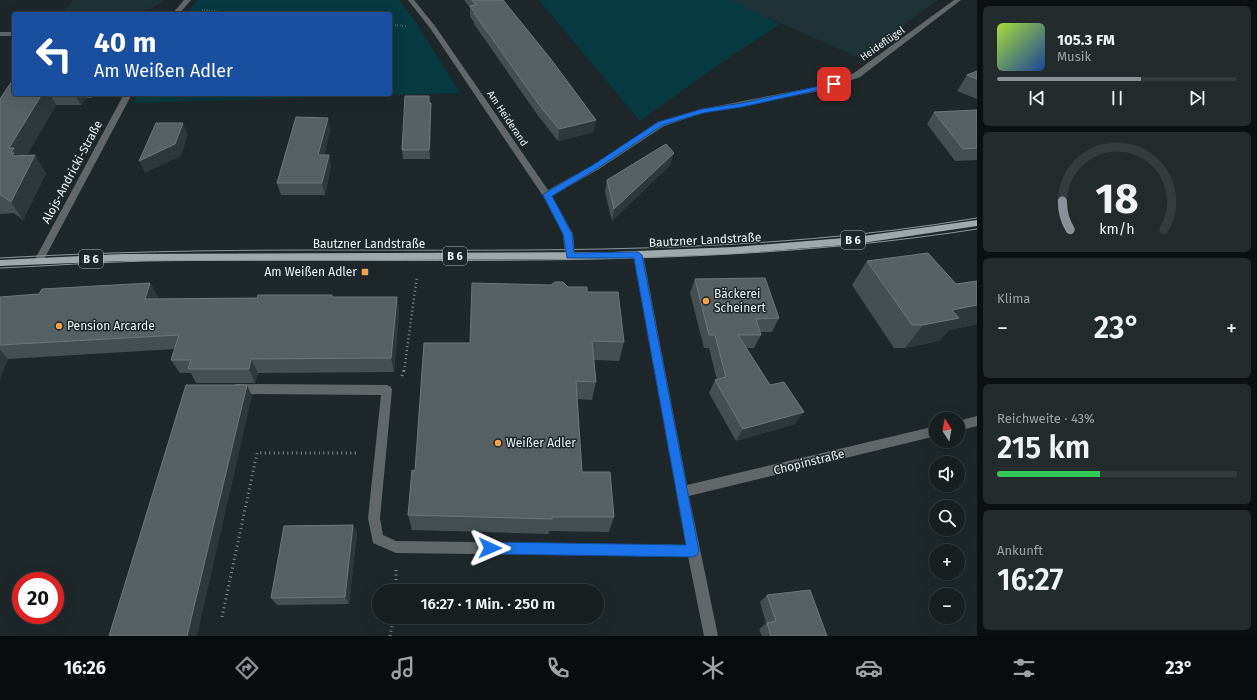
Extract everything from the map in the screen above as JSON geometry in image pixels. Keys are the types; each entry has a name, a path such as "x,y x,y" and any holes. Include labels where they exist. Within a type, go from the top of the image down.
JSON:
{"main road":[{"name":"Bautzner Landstraße","path":"0,263 147,256 638,255 798,246 883,237 977,223"}],"street":[{"path":"177,12 188,0"},
{"name":"Am Heiderand","path":"411,0 433,27 547,195 568,234 570,256"},
{"name":"Heideflügel","path":"547,195 596,167 661,124 702,112 822,88 857,75 958,0"},
{"path":"0,34 12,34"},
{"name":"Alojs-Andricki-Straße","path":"39,260 127,96"},
{"path":"638,255 693,551 711,636"},
{"path":"224,389 387,390 374,518 377,540 396,547 693,551"},
{"path":"965,424 977,421"},
{"name":"Chopinstraße","path":"683,492 929,433"}],"path":[{"path":"180,8 221,12"},
{"path":"405,366 420,256"},
{"path":"222,617 257,454 380,453"},
{"path":"390,636 393,624"}],"shaded area":[{"path":"73,0 165,0 151,8 139,12 63,12"},
{"path":"198,0 399,0 414,19 460,93 392,95 392,12 188,12"},
{"path":"539,0 732,0 780,24 718,65 640,121"},
{"path":"732,0 937,0 859,58 731,1"},
{"path":"137,96 362,96 132,103"}],"building":[{"path":"472,0 503,0 550,58 596,120 559,129 540,106 474,13 470,6 476,5"},
{"path":"977,71 977,79 967,75"},
{"path":"12,81 12,96 41,96 9,148 14,148 11,153 14,153 12,156 35,155 11,202 0,195 0,99"},
{"path":"405,96 429,96 429,103 431,103 429,150 402,150"},
{"path":"977,110 977,148 963,149 934,112"},
{"path":"296,117 328,118 318,155 329,155 322,183 277,183"},
{"path":"156,123 183,123 175,144 139,161"},
{"path":"666,144 674,153 614,209 607,180"},
{"path":"928,253 956,284 977,281 977,305 952,310 959,318 923,325 912,325 867,261"},
{"path":"765,278 779,318 756,319 761,335 738,335 770,385 784,382 804,412 743,429 715,380 726,377 715,335 709,335 695,279"},
{"name":"Weißer Adler","path":"555,282 563,282 568,287 587,287 587,292 618,292 624,342 592,341 596,382 576,381 582,472 610,472 614,517 552,517 552,519 408,515 412,470 415,471 424,343 470,343 472,283 551,285"},
{"path":"150,283 145,299 257,298 258,295 397,297 391,358 251,359 249,369 188,369 191,360 171,360 179,335 0,345 0,297 39,294 42,289"},
{"path":"186,385 247,385 187,636 109,636"},
{"path":"353,525 345,597 271,598 284,526"},
{"path":"810,590 827,636 771,636 767,623 776,621 767,595"}],"tram line":[{"path":"0,258 197,251 564,250 647,248 812,239 895,230 977,218"},
{"path":"0,268 147,261 563,260 667,257 770,252 874,243 977,229"}],"place":[{"name":"Am Weißen Adler","path":"365,272"},
{"name":"Bäckerei Scheinert","path":"706,301"},
{"name":"Pension Arcarde","path":"59,326"},
{"name":"Weißer Adler","path":"498,443"}],"route":[{"path":"490,548 693,551 638,255 570,256 568,234 547,195 596,167 661,124 702,112 742,105 822,88 834,84"}]}
